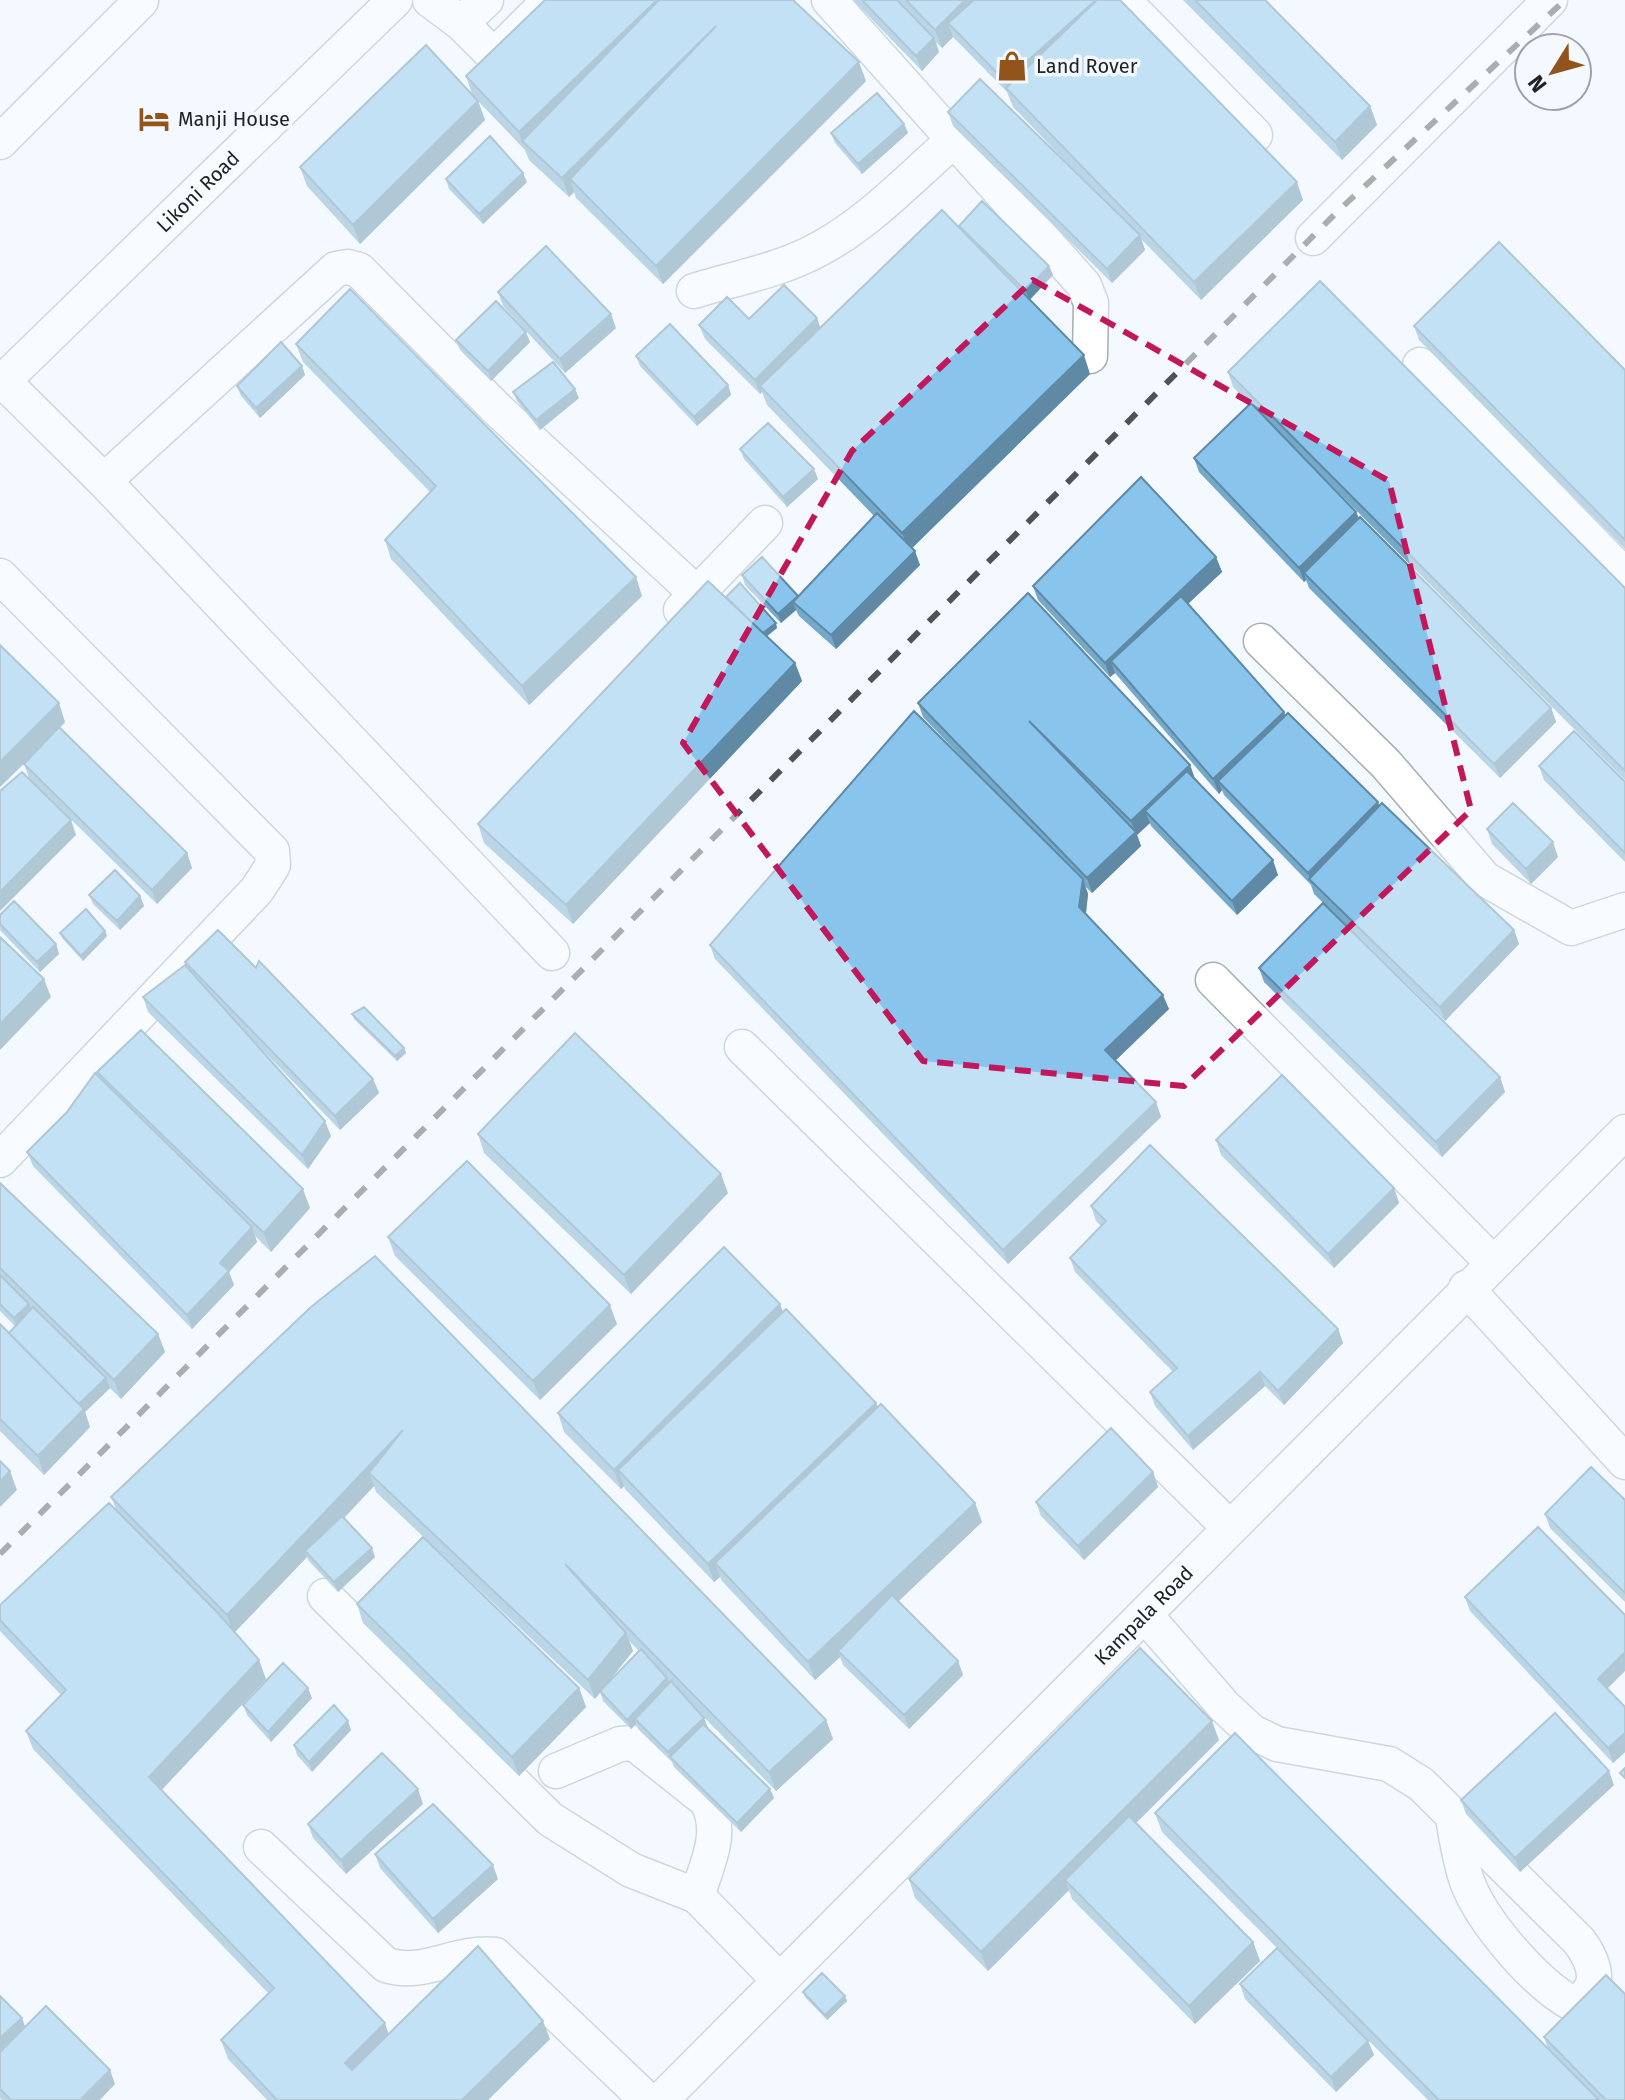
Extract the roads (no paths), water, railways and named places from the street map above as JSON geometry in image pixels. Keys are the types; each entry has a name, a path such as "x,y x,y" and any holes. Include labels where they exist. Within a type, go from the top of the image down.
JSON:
{"street":[{"name":"Likoni Road","path":"1,377 373,0"},
{"name":"Likoni Road","path":"1,377 395,0"},
{"path":"430,0 461,23 490,52 502,48 550,0"},
{"path":"461,23 486,0"},
{"path":"829,0 1084,285 1091,303 1090,356"},
{"path":"1123,0 1255,135"},
{"path":"1313,238 1550,0"},
{"path":"0,142 141,1"},
{"path":"694,291 789,263 823,247 873,211 954,140"},
{"path":"104,481 336,269 348,267 359,270 498,410 696,593"},
{"path":"1420,365 1625,576"},
{"path":"1,377 470,840 552,953"},
{"path":"663,629 765,523"},
{"path":"0,576 272,851 273,865 257,890 0,1160"},
{"path":"1261,641 1386,764 1485,879 1571,928 1625,910"},
{"path":"1213,980 1492,1262"},
{"path":"742,1047 1229,1527"},
{"name":"Kampala Road","path":"661,2100 1466,1288 1625,1132"},
{"path":"1466,1288 1625,1462"},
{"path":"325,1596 550,1819 631,1870 697,1896 779,1980"},
{"path":"1145,1615 1224,1706 1252,1732 1277,1744 1389,1764 1421,1784 1592,1959 1595,1981 1586,1998 1573,2004 1552,1993 1510,1948 1469,1887 1453,1818"},
{"path":"556,1771 620,1744 634,1743 707,1801 714,1815 716,1834 697,1896"},
{"path":"261,1847 386,1965 408,1972 473,1953 495,1955 647,2100"}],"railway":[{"path":"0,1554 1337,212 1565,0"}],"place":[{"name":"Land Rover","path":"1012,66"},
{"name":"Manji House","path":"154,119"}]}
